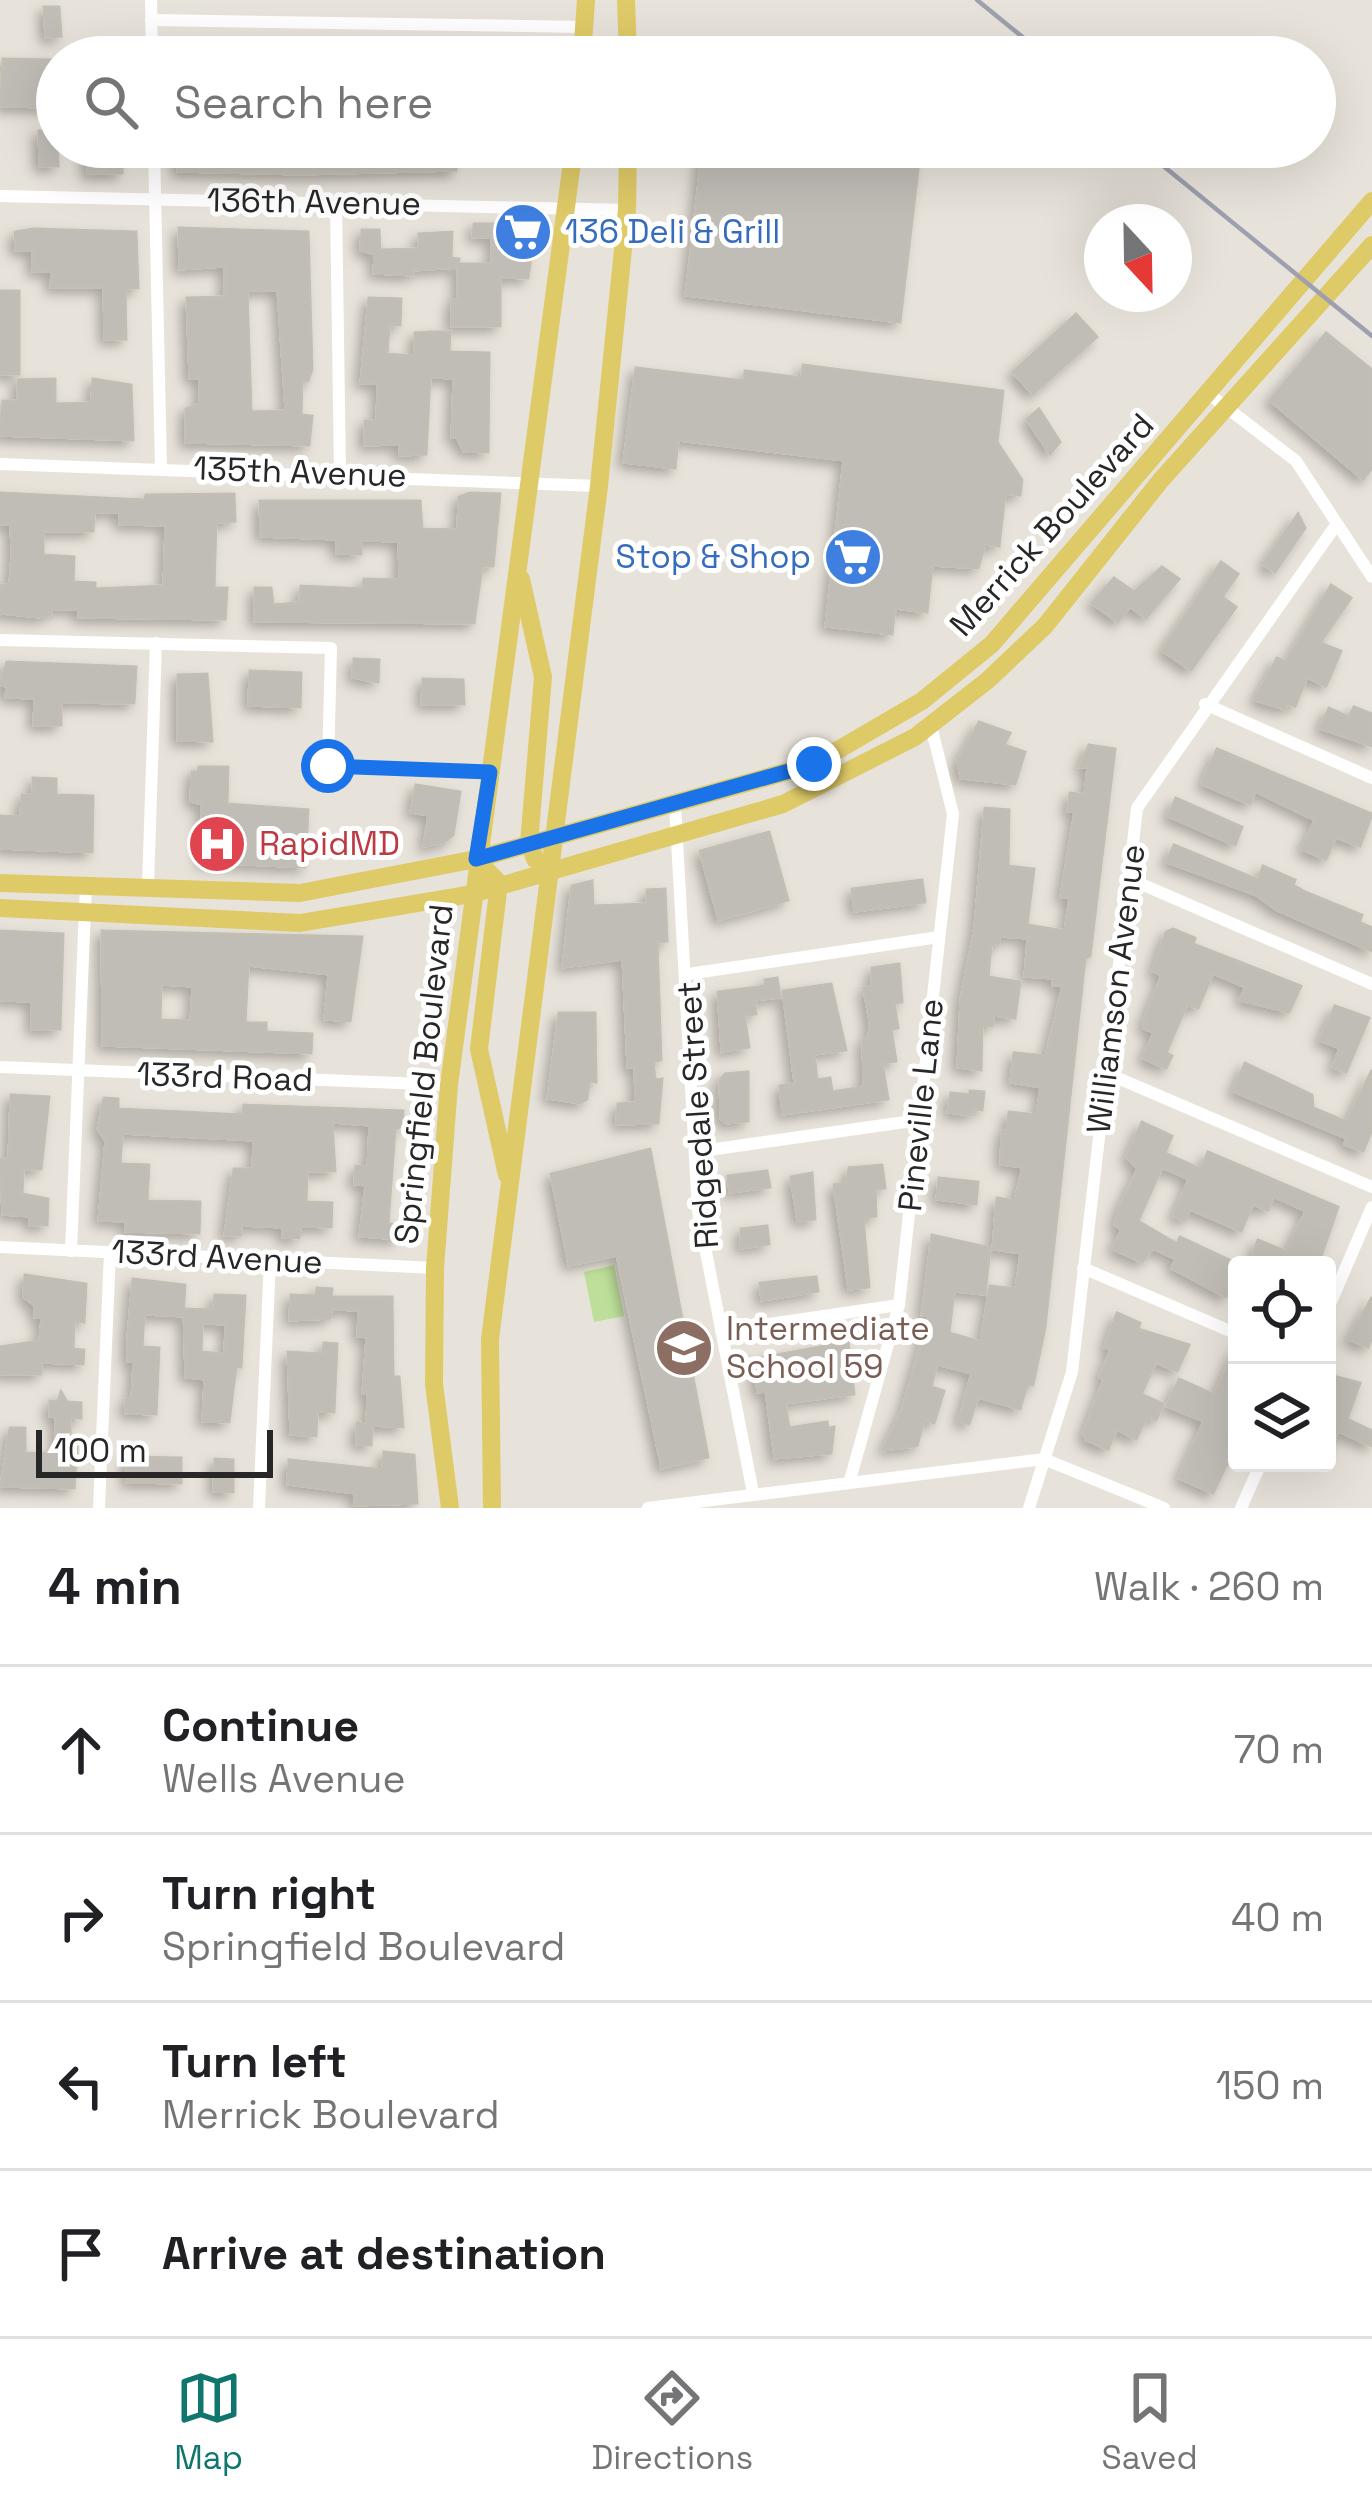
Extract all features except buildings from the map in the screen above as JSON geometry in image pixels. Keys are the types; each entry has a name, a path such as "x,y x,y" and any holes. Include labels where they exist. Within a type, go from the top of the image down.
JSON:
{"main road":[{"path":"584,36 586,0"},
{"path":"626,0 627,36"},
{"name":"Springfield Boulevard","path":"450,1508 434,1384 435,1268 449,1085 572,168"},
{"path":"492,1508 490,1340 599,486 628,168"},
{"name":"Merrick Boulevard","path":"0,883 300,893 476,859 814,764 939,688 992,644 1372,201"},
{"name":"Merrick Boulevard","path":"0,908 300,923 472,894 825,786 932,726 1045,626 1161,480 1372,245"},
{"path":"519,571 536,629 543,677 529,843 535,859 548,868"},
{"path":"476,859 499,884 479,1049 509,1185"}],"street":[{"path":"151,0 151,36"},
{"path":"151,20 585,27"},
{"path":"155,168 161,469"},
{"name":"136th Avenue","path":"0,196 627,210"},
{"path":"336,202 340,473"},
{"path":"1209,394 1296,460 1372,577"},
{"name":"135th Avenue","path":"0,464 599,486"},
{"name":"Williamson Avenue","path":"1029,1508 1072,1372 1137,808 1205,704 1336,525"},
{"path":"0,640 331,648 328,766 490,772"},
{"path":"148,886 156,644"},
{"path":"1205,704 1372,778"},
{"name":"Pineville Lane","path":"850,1480 899,1305 953,814 932,726"},
{"name":"Ridgedale Street","path":"675,806 698,1211 753,1493"},
{"path":"1132,880 1372,984"},
{"path":"70,1251 86,884"},
{"path":"688,974 939,937"},
{"name":"133rd Road","path":"0,1067 449,1085"},
{"path":"1106,1073 1372,1187"},
{"path":"695,1152 919,1120"},
{"path":"1336,1290 1372,1207"},
{"name":"133rd Avenue","path":"0,1247 435,1268"},
{"path":"100,1508 110,1252"},
{"path":"259,1508 270,1260"},
{"path":"1083,1268 1228,1330"},
{"path":"721,1330 899,1305"},
{"path":"648,1508 1043,1460 1164,1508"},
{"path":"1241,1508 1257,1472"}],"green space":[{"path":"614,1265 624,1316 594,1322 584,1272"}],"railway":[{"path":"977,0 1021,36"},
{"path":"1166,168 1372,336"}],"place":[{"name":"136 Deli & Grill","path":"523,232"},
{"name":"Stop & Shop","path":"853,557"},
{"name":"RapidMD","path":"217,844"},
{"name":"Intermediate School 59","path":"684,1348"}],"route":[{"path":"328,766 490,772 476,859 760,783 814,764"}]}
